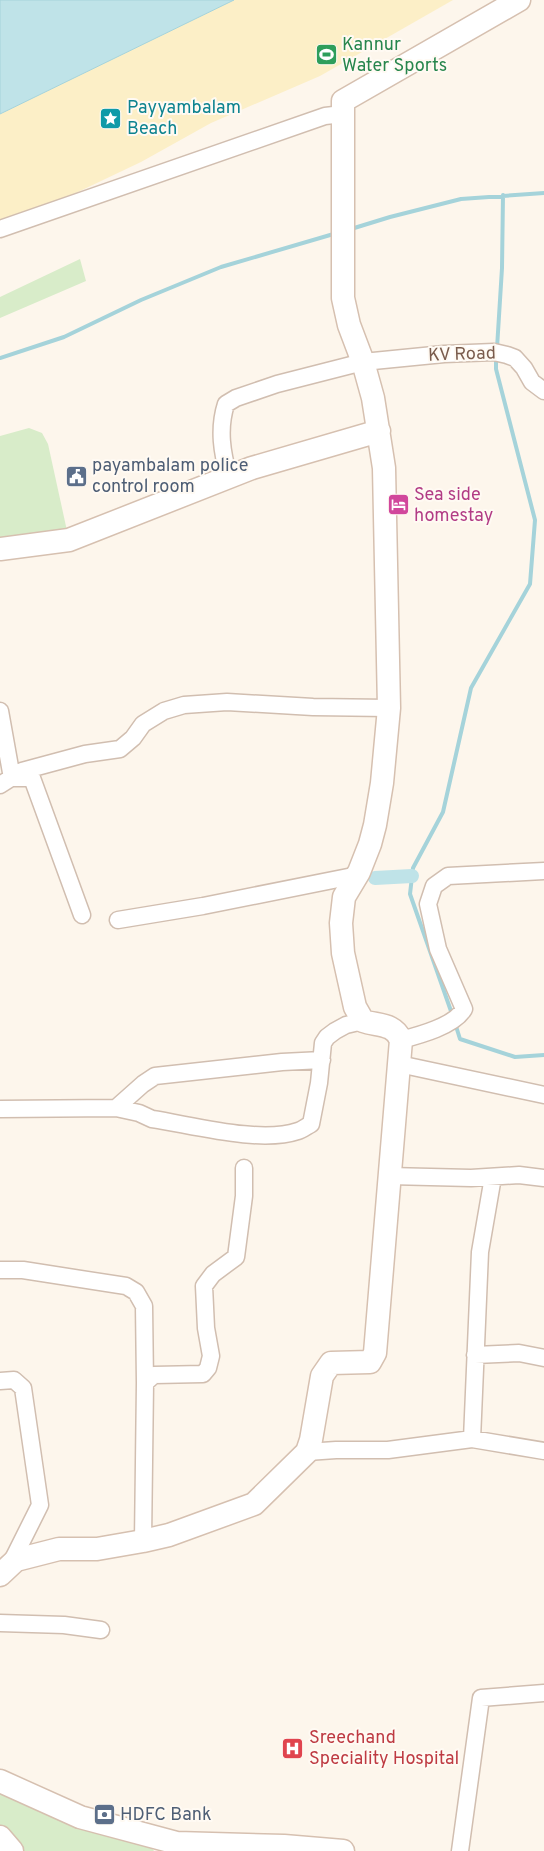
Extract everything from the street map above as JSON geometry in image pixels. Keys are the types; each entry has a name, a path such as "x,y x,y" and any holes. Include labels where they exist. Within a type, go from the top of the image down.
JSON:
{"street":[{"path":"363,1021 355,1007 341,938 344,897 358,875 370,844 378,811 389,708 384,468 376,410 363,362 349,325 343,298 343,101 519,0"},
{"path":"0,230 325,116 343,114"},
{"name":"KV Road","path":"229,477 223,457 222,415 226,404 236,398 277,384 363,362 444,354 494,352 515,358 524,368 532,382 544,391"},
{"path":"0,548 69,540 252,468 379,431"},
{"path":"6,782 22,770 85,754 120,749 133,738 143,724 164,711 184,705 227,702 313,707 389,708"},
{"path":"0,711 6,782"},
{"path":"6,782 32,778 82,915"},
{"path":"401,1040 452,1021 464,1009 438,949 428,904 434,886 448,876 544,871"},
{"path":"118,920 203,906 358,875"},
{"path":"0,1109 116,1108 139,1113 152,1119 242,1134 279,1135 299,1131 311,1124 320,1083 323,1043 327,1037 346,1025 363,1021 388,1026 398,1034 401,1040 374,1353 370,1362 331,1363 322,1376 311,1440 307,1452 254,1504 194,1526 143,1541 96,1549 59,1549 16,1560 6,1569"},
{"path":"116,1108 155,1076 282,1062 322,1060"},
{"path":"398,1064 544,1095"},
{"path":"145,1383 154,1375 203,1374 208,1368 211,1356 206,1328 204,1286 213,1274 236,1257 244,1196 244,1168"},
{"path":"389,1176 471,1178 519,1175 544,1178"},
{"path":"472,1439 480,1252 493,1177"},
{"path":"0,1270 23,1270 126,1286 136,1292 144,1306 143,1541"},
{"path":"475,1355 519,1353 544,1358"},
{"path":"0,1381 14,1380 23,1388 40,1505 6,1569"},
{"path":"307,1452 388,1450 472,1439 544,1452"},
{"path":"0,1623 64,1625 101,1630"},
{"path":"460,1851 481,1698 544,1693"},
{"path":"0,1781 80,1817 177,1847 284,1846 343,1851"},
{"path":"0,1837 12,1851"}],"green space":[{"path":"80,259 86,281 0,318 0,297"},
{"path":"29,428 42,433 48,444 69,540 0,549 0,436"},
{"path":"0,1786 151,1847 154,1851 16,1851 0,1832"}],"sand":[{"name":"Payyambalam Beach","path":"234,0 453,0 320,76 211,123 141,162 0,229 0,114"}],"water":[{"path":"0,0 234,0 0,114"}],"waterway":[{"path":"351,229 461,199 544,193"},
{"path":"497,348 502,268 503,195"},
{"path":"0,358 64,337 141,300 221,267 337,233"},
{"path":"452,1014 410,894 413,868 443,812 471,688 530,584 535,520 496,369 496,358"},
{"path":"375,878 412,876"},
{"path":"455,1023 460,1039 515,1057 544,1055"}],"place":[{"name":"Kannur Water Sports","path":"326,55"},
{"name":"Payyambalam Beach","path":"111,118"},
{"name":"payambalam police control room","path":"76,476"},
{"name":"Sea side homestay","path":"398,505"},
{"name":"Sreechand Speciality Hospital","path":"293,1748"},
{"name":"HDFC Bank","path":"104,1815"}]}
